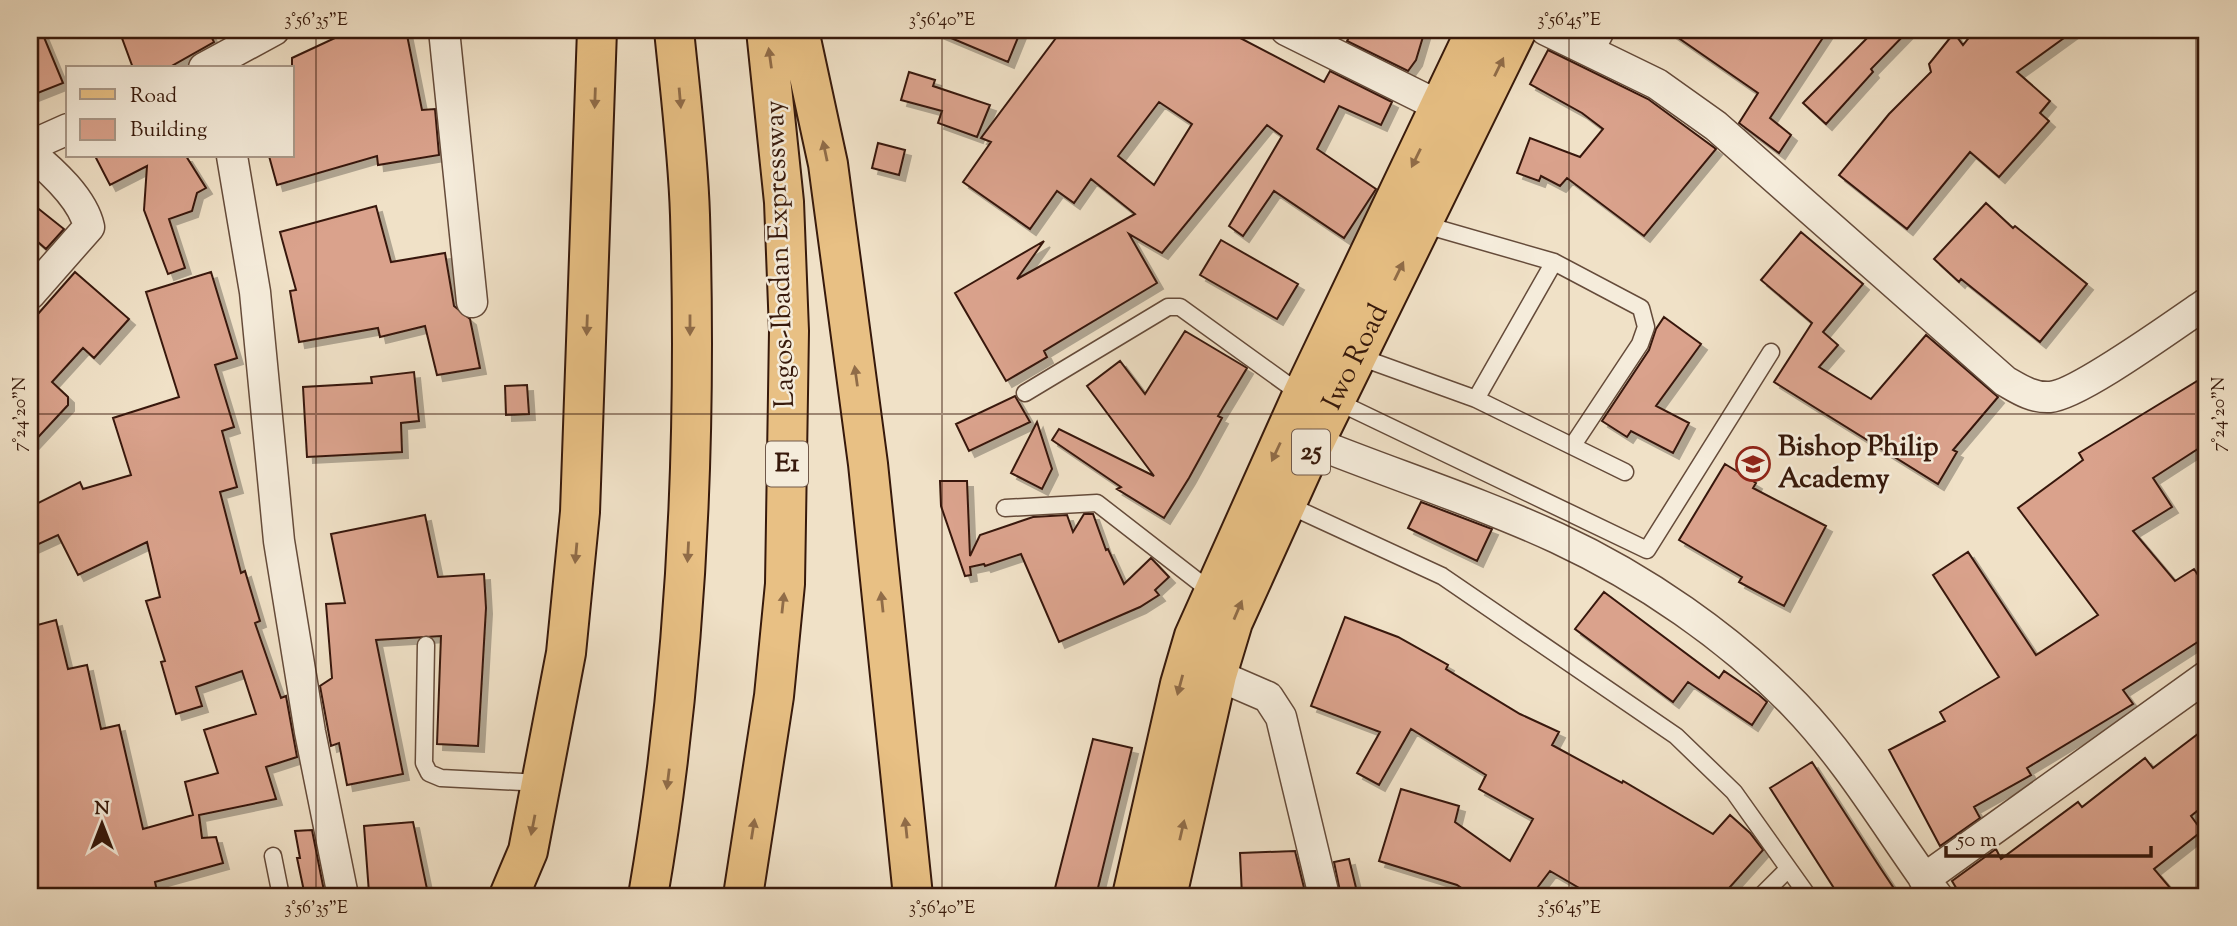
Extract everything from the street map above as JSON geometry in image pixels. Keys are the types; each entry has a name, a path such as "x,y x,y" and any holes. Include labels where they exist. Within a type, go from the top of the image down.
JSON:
{"main road":[{"path":"509,896 528,851 566,653 580,512 597,30"},
{"path":"649,896 675,720 686,598 691,481 690,213 674,30"},
{"name":"Lagos-Ibadan Expressway","path":"743,896 774,696 785,584 789,331 784,202 766,30"},
{"path":"799,30 828,164 853,355 913,896"},
{"name":"Iwo Road","path":"1132,896 1180,684 1194,636 1213,593 1319,398 1476,30"},
{"name":"Iwo Road","path":"1167,896 1217,675 1233,622 1315,443 1319,398 1357,356 1517,30"}],"street":[{"path":"444,30 472,302"},
{"path":"1286,30 1441,107"},
{"path":"1546,30 1601,42 1716,126 2005,381 2026,394 2051,397 2086,382 2207,303"},
{"path":"213,66 264,32"},
{"path":"30,146 66,130"},
{"path":"30,153 44,165 86,214 89,227 30,294"},
{"path":"232,158 255,292 279,541 310,732 344,896"},
{"path":"1315,443 1556,537 1613,566 1688,617 1752,664 1795,706 1844,763 1930,887 2207,676"},
{"path":"1217,675 1268,696 1281,717 1324,896"}],"lane":[{"path":"1422,224 1555,262 1641,308 1646,327 1628,363 1573,445"},
{"path":"1476,399 1555,262"},
{"path":"1025,393 1168,307 1180,307 1319,398 1647,550 1772,352"},
{"path":"1357,356 1476,399 1625,472"},
{"path":"1005,508 1097,503 1213,593"},
{"path":"1286,504 1442,576 1676,736 1734,792 1808,896"},
{"path":"426,645 424,762 429,773 441,778 541,783"},
{"path":"273,856 281,896"},
{"path":"1760,896 1788,869"}],"building":[{"path":"30,30 41,30 63,83 30,96"},
{"path":"119,30 208,30 214,42 172,66 132,66"},
{"path":"352,30 406,30 422,110 435,109 439,155 378,165 377,156 277,185 270,158 294,158 292,58"},
{"path":"932,30 1021,30 1008,62"},
{"path":"1062,30 1225,30 1324,82 1330,71 1392,102 1381,125 1339,106 1317,149 1376,189 1344,238 1274,191 1243,236 1229,226 1282,136 1267,125 1162,253 1129,234 1157,283 1044,351 1047,357 1006,381 955,293 1044,241 1017,279 1135,214 1091,179 1074,203 1057,191 1030,229 963,182 991,142 981,138","holes":["1159,102 1192,124 1154,185 1118,156"]},
{"path":"1353,30 1425,30 1416,60 1408,71 1347,41"},
{"path":"1667,30 1828,30 1770,118 1791,135 1779,153 1739,123 1758,93"},
{"path":"1875,30 1909,30 1871,69 1873,72 1826,124 1803,103"},
{"path":"1975,30 2075,30 2017,72 2050,101 2040,113 2049,121 1999,177 1970,152 1907,229 1839,175 1889,114 1931,72 1929,64 1954,33 1963,45"},
{"path":"1548,50 1648,99 1716,149 1644,236 1567,178 1560,186 1541,176 1539,181 1517,173 1530,138 1580,157 1603,129 1582,113 1530,84"},
{"path":"909,72 935,80 933,86 990,105 977,137 938,123 942,111 901,100"},
{"path":"878,143 905,150 899,175 872,168"},
{"path":"96,158 187,158 206,188 197,193 192,211 169,219 185,268 168,274 144,210 147,166 110,185"},
{"path":"30,202 64,229 46,249 30,235"},
{"path":"1986,203 2013,228 2015,226 2087,284 2040,342 1961,279 1959,282 1934,259"},
{"path":"376,206 391,262 445,253 454,306 470,319 480,368 437,375 425,326 380,337 378,328 299,342 290,291 296,290 280,232"},
{"path":"1801,232 1863,284 1823,332 1838,345 1819,367 1871,399 1926,335 1998,397 1953,450 1957,452 1938,484 1774,382 1812,323 1761,280"},
{"path":"1221,240 1298,284 1277,319 1200,275"},
{"path":"75,272 129,319 94,358 83,348 52,382 68,397 68,405 30,446 30,323"},
{"path":"211,272 237,358 215,365 234,427 222,431 237,487 220,492 241,573 245,571 260,621 255,623 281,698 286,696 297,757 266,767 276,799 199,815 202,838 216,837 223,863 155,882 158,896 30,896 30,627 56,620 68,669 87,665 101,729 119,725 143,829 193,815 185,782 218,773 204,730 256,714 242,671 196,687 202,706 176,714 161,662 165,661 146,601 160,597 147,542 78,575 58,535 30,548 30,507 80,482 83,489 131,475 113,418 179,397 146,292"},
{"path":"1664,317 1701,344 1656,406 1689,423 1673,453 1631,431 1627,437 1602,421 1649,350 1656,329"},
{"path":"1185,331 1247,368 1218,416 1222,418 1189,478 1164,518 1117,489 1121,487 1052,440 1059,429 1154,476 1087,386 1120,361 1145,394"},
{"path":"414,372 419,421 401,423 402,452 307,457 303,387 372,383 371,377"},
{"path":"2207,375 2207,443 2153,478 2172,507 2133,531 2175,581 2194,569 2207,589 2207,636 2123,690 2133,704 2027,768 2031,775 1974,807 1980,818 1940,846 1889,750 1945,721 1940,712 1999,677 1933,575 1968,552 2036,655 2098,615 2018,508 2083,460 2079,453"},
{"path":"527,385 529,414 506,415 505,386"},
{"path":"1015,396 1030,422 969,451 956,424"},
{"path":"1037,422 1052,469 1042,489 1011,473"},
{"path":"1725,464 1756,483 1753,488 1826,526 1784,606 1739,582 1742,577 1679,540"},
{"path":"940,481 967,481 970,556 980,535 1033,517 1067,515 1073,532 1084,514 1093,514 1106,550 1108,549 1124,584 1151,558 1169,577 1155,590 1159,595 1140,607 1059,642 1021,554 985,566 970,567 971,575 965,576 941,506"},
{"path":"1421,502 1492,529 1477,561 1408,528"},
{"path":"425,515 438,577 484,574 486,608 478,746 437,744 441,636 376,640 403,774 347,785 339,743 331,746 320,686 332,678 326,604 345,603 331,534"},
{"path":"1604,592 1719,678 1724,671 1767,702 1752,725 1688,682 1673,702 1575,629"},
{"path":"1345,617 1398,637 1448,665 1446,669 1520,714 1559,732 1552,745 1622,783 1623,781 1713,834 1730,815 1750,833 1763,850 1722,896 1593,896 1550,871 1531,896 1473,896 1457,885 1379,861 1401,789 1459,806 1455,822 1510,861 1533,819 1479,789 1486,775 1411,729 1379,785 1357,773 1380,732 1311,706"},
{"path":"2207,727 2207,803 2191,816 2202,831 2154,869 2177,896 1961,896 1952,881 1996,849 2001,859 2078,802 2082,807 2145,758 2153,768"},
{"path":"1093,739 1132,748 1096,896 1053,896"},
{"path":"1812,762 1899,896 1839,896 1770,788"},
{"path":"413,822 427,889 369,893 364,826"},
{"path":"312,830 325,896 305,896 297,858 300,858 295,831"},
{"path":"1295,851 1306,896 1242,896 1240,853"},
{"path":"1349,859 1358,896 1341,896 1334,862"}],"place":[{"name":"Bishop Philip Academy","path":"1753,464"}]}
